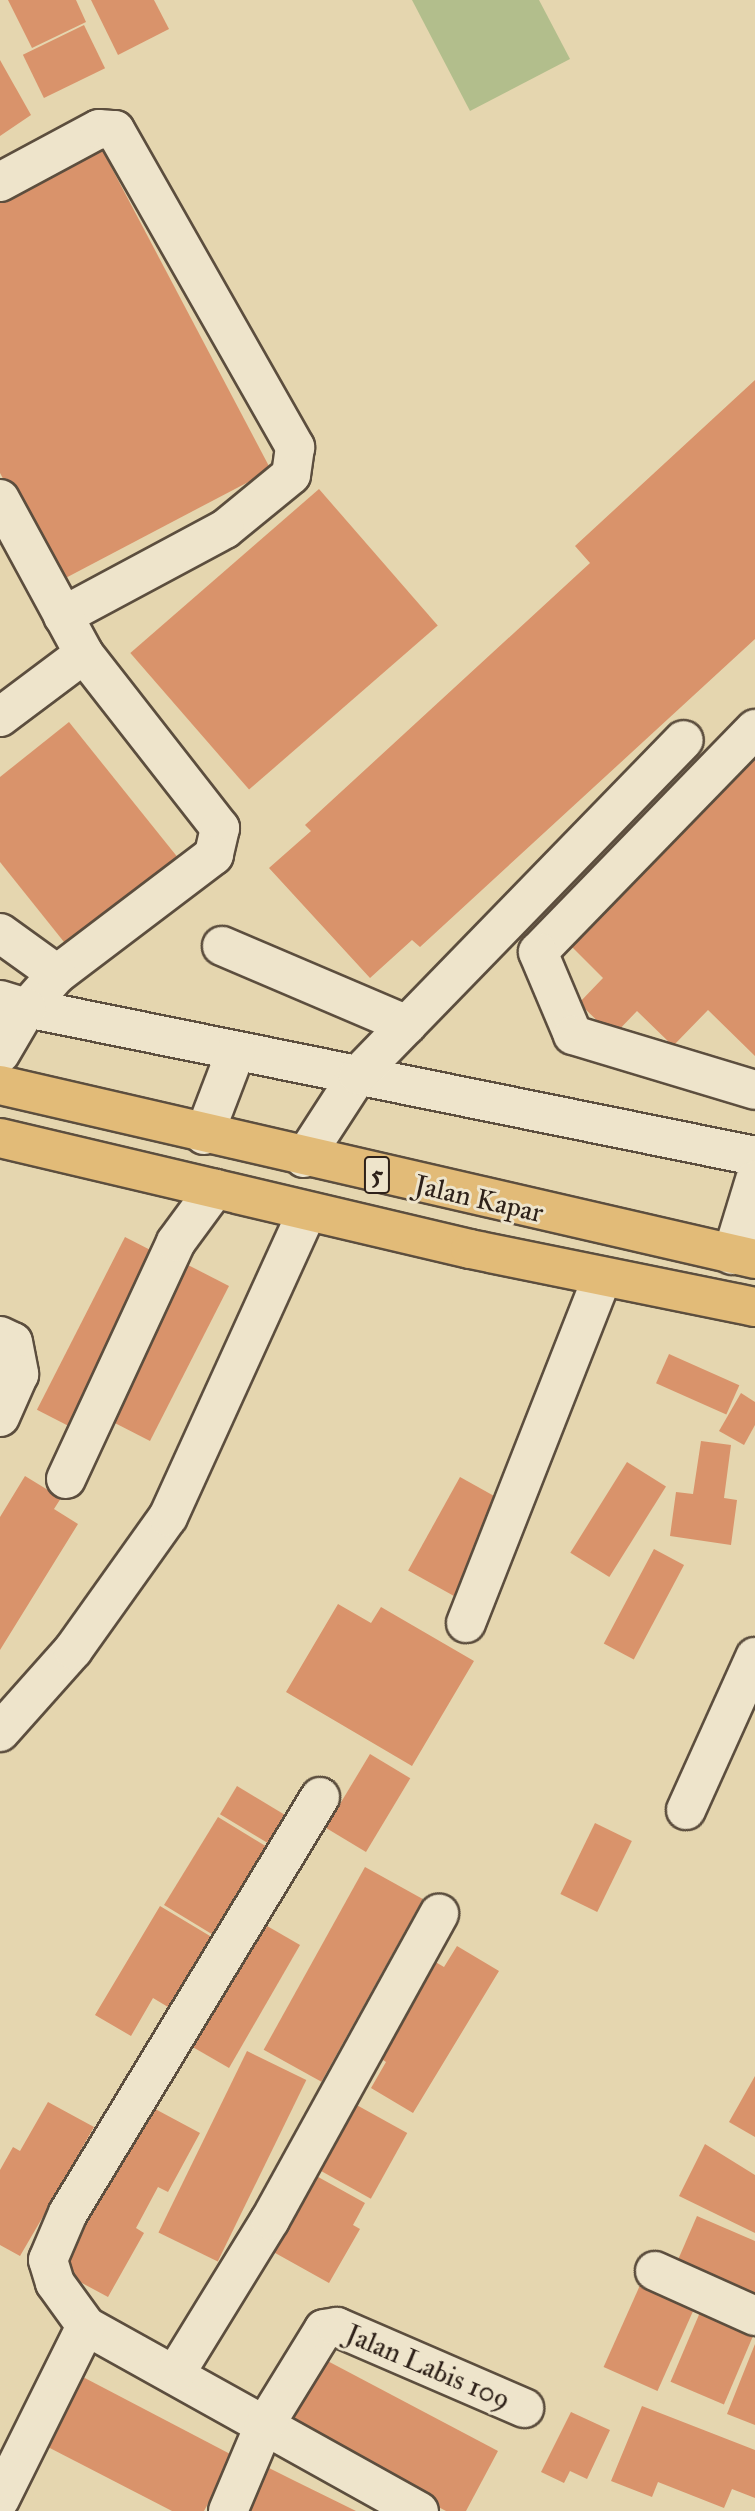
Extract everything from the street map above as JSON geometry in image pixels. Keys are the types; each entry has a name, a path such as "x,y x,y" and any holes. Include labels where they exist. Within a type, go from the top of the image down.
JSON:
{"highway":[{"name":"Jalan Kapar","path":"0,1086 744,1257"},
{"name":"Jalan Kapar","path":"0,1138 307,1212 603,1277 755,1307"}],"street":[{"path":"0,182 99,129 115,130 295,447 291,475 225,529 64,616"},
{"path":"0,499 84,654 220,828 214,855 14,1004 0,1055"},
{"path":"0,717 84,654"},
{"path":"755,729 538,952 573,1035 755,1090"},
{"path":"304,1158 358,1075 684,740"},
{"path":"0,933 57,974"},
{"path":"222,946 407,1025"},
{"path":"14,1004 755,1156"},
{"path":"204,1135 236,1051"},
{"path":"744,1257 755,1180"},
{"path":"66,1479 176,1242 215,1189"},
{"path":"0,1732 73,1650 168,1517 307,1212"},
{"path":"466,1623 603,1277"},
{"path":"0,1336 13,1342 19,1374 0,1417"},
{"path":"686,1810 755,1657"},
{"path":"320,1797 57,2235 50,2273 86,2326 177,2371 263,2428 419,2511"},
{"path":"177,2371 270,2220 439,1914"},
{"path":"655,2271 755,2316"},
{"path":"0,2499 86,2326"},
{"name":"Jalan Labis 109","path":"228,2511 263,2428 314,2338 337,2327 524,2408"}],"green space":[{"path":"412,0 539,0 570,59 470,111"}],"building":[{"path":"8,0 76,0 86,22 32,48"},
{"path":"91,0 154,0 169,29 118,55"},
{"path":"84,25 105,68 44,98 23,55"},
{"path":"0,60 31,115 0,136"},
{"path":"98,142 271,470 58,582 0,473 0,193"},
{"path":"755,380 755,639 420,947 412,940 370,978 269,868 311,831 305,825 590,563 575,546"},
{"path":"319,489 438,626 249,790 130,653"},
{"path":"69,722 183,864 72,952 0,862 0,777"},
{"path":"755,744 755,1056 708,1010 673,1046 637,1011 613,1036 579,1003 603,978 563,938"},
{"path":"125,1237 161,1255 73,1428 37,1410"},
{"path":"188,1265 229,1286 150,1441 109,1420"},
{"path":"669,1354 739,1385 726,1415 656,1383"},
{"path":"741,1393 755,1402 755,1425 744,1445 719,1431"},
{"path":"701,1441 731,1445 724,1498 737,1500 731,1545 670,1536 676,1492 693,1494"},
{"path":"627,1462 666,1486 609,1577 570,1553"},
{"path":"25,1476 61,1498 54,1509 78,1524 0,1650 0,1517"},
{"path":"460,1477 509,1504 457,1598 408,1571"},
{"path":"654,1549 684,1565 634,1659 604,1643"},
{"path":"338,1604 371,1623 381,1607 474,1661 412,1766 286,1692"},
{"path":"370,1754 410,1778 366,1852 326,1828"},
{"path":"237,1786 301,1825 284,1853 220,1814"},
{"path":"218,1817 277,1853 215,1936 164,1905"},
{"path":"595,1823 632,1841 597,1912 560,1894"},
{"path":"365,1867 423,1899 321,2082 264,2050"},
{"path":"160,1906 220,1942 178,2013 153,1998 131,2036 95,2015"},
{"path":"255,1919 300,1945 229,2068 184,2042"},
{"path":"457,1946 499,1971 413,2113 371,2088 386,2062 370,2051 427,1957 444,1967"},
{"path":"247,2051 306,2080 218,2261 158,2233"},
{"path":"755,2076 755,2137 729,2122"},
{"path":"48,2102 94,2127 71,2167 81,2173 65,2201 55,2196 20,2256 0,2245 0,2170 13,2147 20,2151"},
{"path":"144,2103 200,2133 168,2192 158,2187 136,2228 144,2233 108,2297 54,2268"},
{"path":"353,2103 407,2133 371,2199 317,2169"},
{"path":"705,2144 755,2175 755,2233 679,2196"},
{"path":"311,2173 365,2203 353,2225 360,2229 329,2283 268,2249"},
{"path":"697,2216 755,2241 755,2304 674,2269"},
{"path":"641,2283 695,2307 657,2391 604,2367"},
{"path":"701,2310 754,2333 724,2404 671,2382"},
{"path":"755,2344 755,2425 727,2414"},
{"path":"320,2357 498,2451 466,2511 446,2511 283,2426"},
{"path":"81,2376 234,2456 204,2511 172,2511 44,2445"},
{"path":"642,2406 755,2450 755,2498 732,2489 724,2508 658,2482 652,2497 611,2481"},
{"path":"571,2412 610,2430 587,2479 570,2471 564,2483 541,2472"},
{"path":"265,2466 295,2481 356,2511 242,2511"}]}
